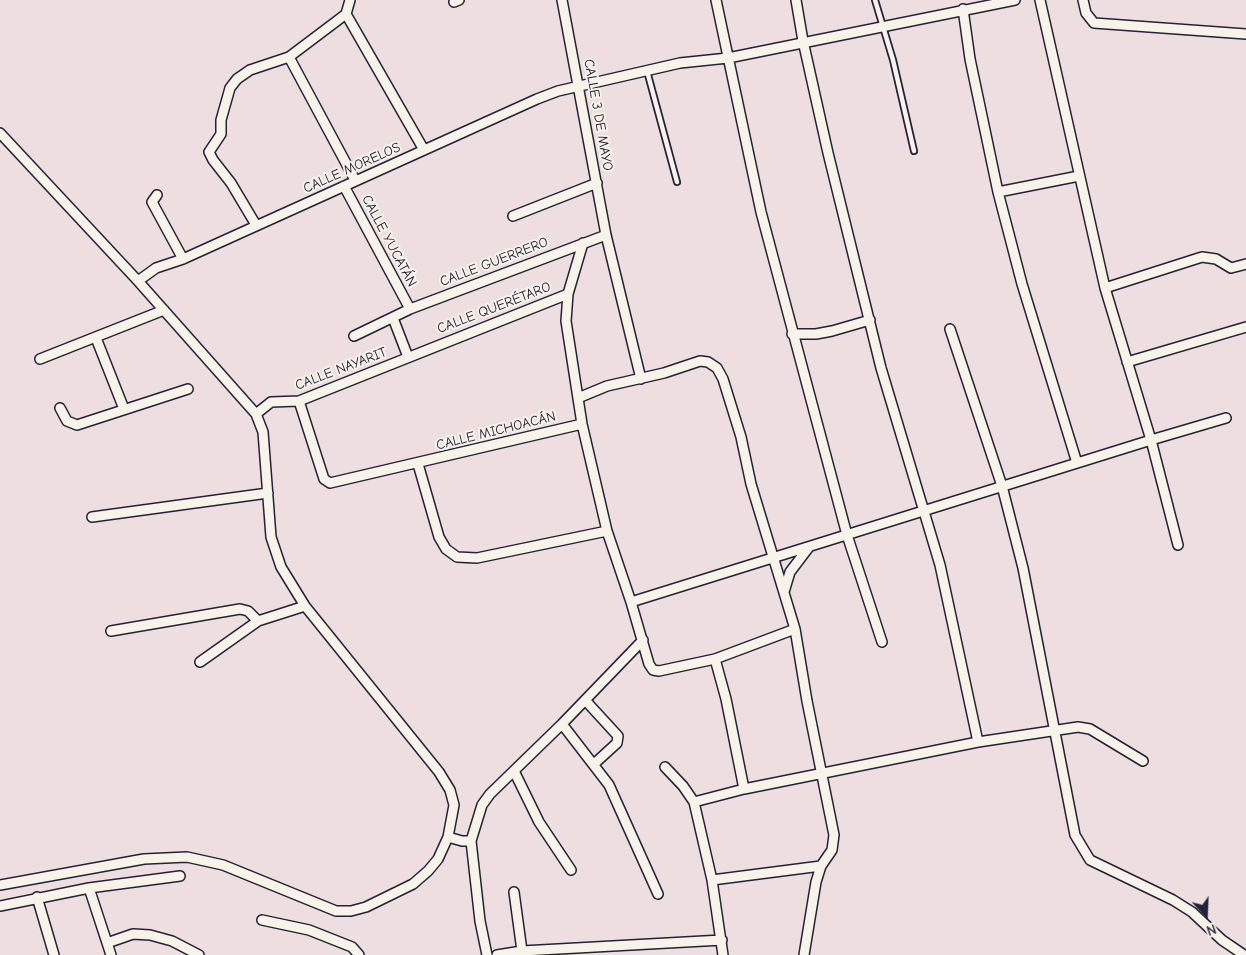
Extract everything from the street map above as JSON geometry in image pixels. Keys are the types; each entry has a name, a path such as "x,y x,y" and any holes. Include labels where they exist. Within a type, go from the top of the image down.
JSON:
{"street":[{"path":"256,225 231,183 212,160 209,152 221,134 223,110 233,83 250,70 289,56 346,14 350,0"},
{"name":"CALLE 3 DE MAYO","path":"562,0 606,235 641,379"},
{"path":"716,0 761,212 792,334 847,535 882,642"},
{"path":"796,0 803,42 881,368 940,565 978,742"},
{"name":"CALLE MORELOS","path":"140,279 153,270 182,259 537,99 579,85 680,63 728,58 882,26 962,4 1015,0"},
{"path":"1040,0 1105,288 1151,440 1178,545"},
{"path":"1083,0 1086,13 1094,23 1246,34"},
{"path":"962,4 970,59 998,192 1022,284 1077,463"},
{"path":"346,14 424,150"},
{"path":"289,56 355,180"},
{"path":"0,133 140,279 164,310 258,413 263,432 268,516 276,554 292,588 439,772 450,790 454,805 450,838 438,859 428,871 413,884 366,907 351,911 336,911 223,865 187,857 144,859 0,884"},
{"path":"998,192 1079,176"},
{"path":"514,216 597,183"},
{"name":"CALLE YUCATÁN","path":"344,186 410,309"},
{"path":"157,195 152,202 182,259"},
{"name":"CALLE GUERRERO","path":"354,336 410,309 606,235"},
{"name":"CALLE QUERÉTARO","path":"408,357 568,294 583,243"},
{"path":"1105,288 1202,257 1216,258 1231,268 1246,264"},
{"path":"568,294 566,321 582,424 607,531 631,602 649,664 654,670 659,671 716,659 795,629"},
{"path":"40,359 164,310"},
{"path":"393,318 408,357"},
{"path":"792,334 832,331 870,320"},
{"path":"1127,362 1246,327"},
{"path":"950,329 1002,486 1023,568 1074,835 1084,854 1101,867 1173,900 1192,912 1222,940 1244,955"},
{"path":"96,338 124,409"},
{"name":"CALLE NAYARIT","path":"258,413 271,402 299,401 408,357"},
{"path":"578,398 607,386 641,379 700,362 708,362 717,368 729,395 751,484 795,629 835,842 821,866 809,914 804,955"},
{"path":"60,408 67,421 75,425 188,389"},
{"name":"CALLE MICHOACÁN","path":"299,401 324,479 328,483 418,464 582,424"},
{"path":"631,602 1226,418"},
{"path":"418,464 439,537 446,548 457,557 477,558 607,531"},
{"path":"92,517 268,493"},
{"path":"784,592 790,572 809,547"},
{"path":"200,662 258,621 305,606"},
{"path":"111,631 240,609 248,611 258,621"},
{"path":"487,955 480,922 471,840 482,805 490,794 562,724 642,640"},
{"path":"716,659 744,789"},
{"path":"585,700 618,736 617,743 594,764"},
{"path":"562,724 609,785 658,894"},
{"path":"694,802 744,789 978,742 1078,727 1090,729 1143,761"},
{"path":"665,767 684,786 694,802 712,880 723,955"},
{"path":"514,771 529,805 572,870"},
{"path":"450,838 462,841 471,840"},
{"path":"712,880 821,866"},
{"path":"0,906 89,888 180,876"},
{"path":"0,878 12,883"},
{"path":"89,888 111,955"},
{"path":"514,892 522,951"},
{"path":"37,898 54,955"},
{"path":"262,920 309,930 352,947 359,955"},
{"path":"107,943 133,934 150,935 172,941 199,955"},
{"path":"497,955 522,951 592,951 722,940"}],"lane":[{"path":"876,0 893,60 914,151"},
{"path":"647,71 677,182"}]}
